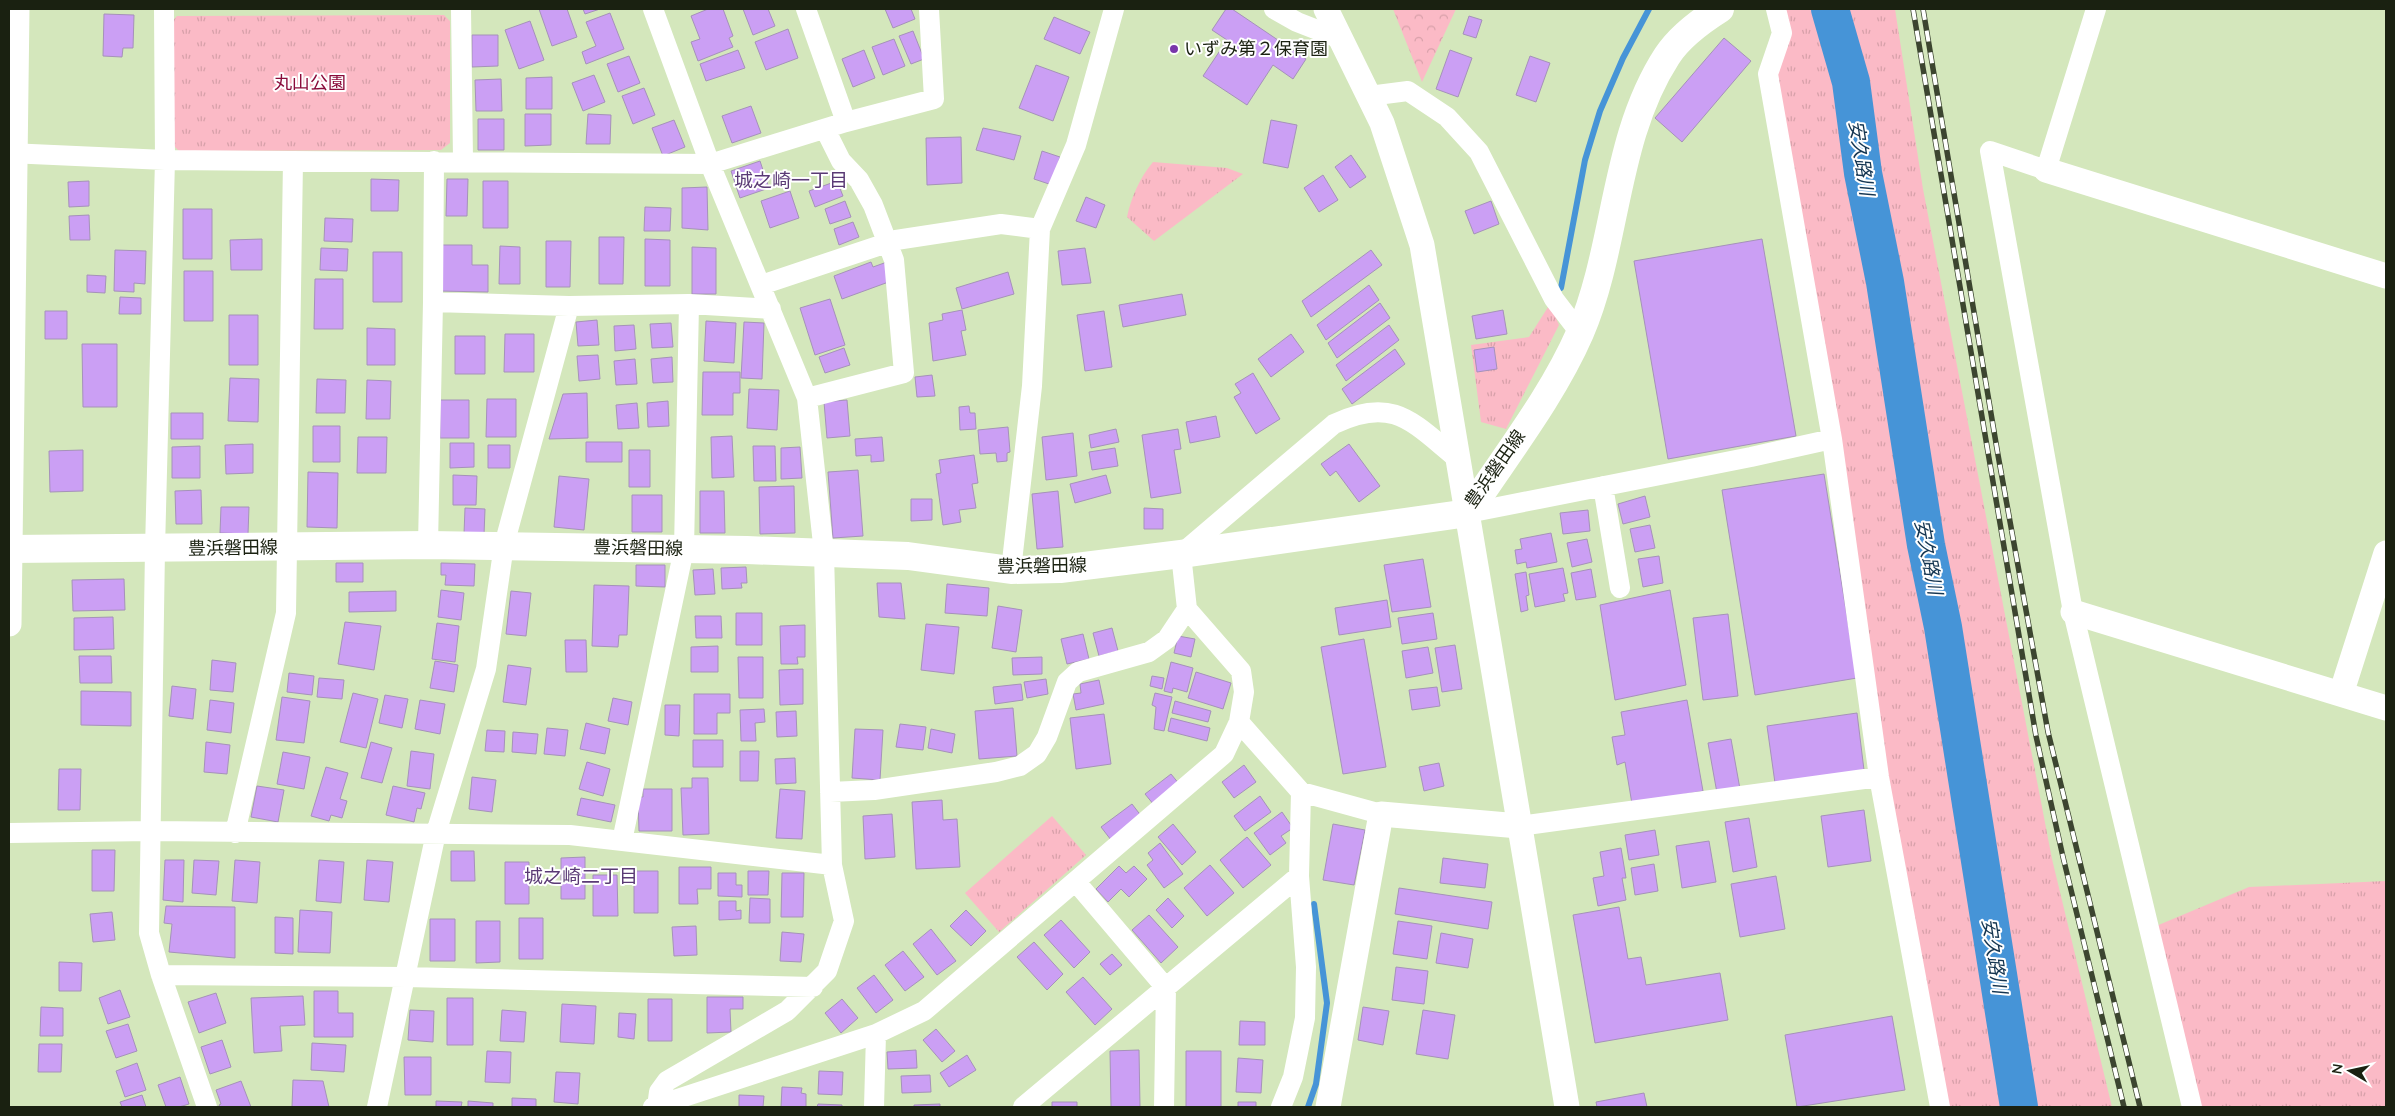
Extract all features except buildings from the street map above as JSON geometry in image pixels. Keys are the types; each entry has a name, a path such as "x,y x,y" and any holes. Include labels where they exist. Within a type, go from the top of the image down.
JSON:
{"main road":[{"name":"豊浜磐田線","path":"9,550 504,545 908,556 1011,570 1060,569 1181,554 1468,513 1553,385 1580,333 1598,277 1627,156 1643,102 1668,55 1698,23 1720,9"}],"street":[{"path":"9,624 12,153 17,9"},
{"path":"164,9 165,160 155,549 149,933 161,975 206,1107"},
{"path":"461,9 463,160"},
{"path":"653,9 710,164 807,398 824,553 832,865 844,921 828,971 813,987 787,1011 667,1081 659,1092 656,1107 876,1034 924,1011 1224,754 1239,722 1244,692 1241,671 1187,609 1181,554 1334,424 1356,413 1379,411 1406,418 1459,460"},
{"path":"806,9 846,122"},
{"path":"12,153 165,160 463,160 710,164 825,128 934,99 929,9"},
{"path":"1011,570 1032,386 1040,229 1076,145 1114,9"},
{"path":"1274,9 1296,22 1343,40"},
{"path":"1326,9 1343,40 1382,123 1422,244 1567,1107"},
{"path":"1776,9 1782,33 1768,74 1832,439 1879,777 1939,1107"},
{"path":"2046,170 2096,9"},
{"path":"1369,96 1408,91 1447,117 1479,152 1554,299 1580,333"},
{"path":"807,398 904,373 894,260 873,205 858,180 841,161 825,128"},
{"path":"2192,1107 2073,612 1990,151 2386,276"},
{"path":"235,833 286,613 293,161"},
{"path":"428,545 434,161"},
{"path":"761,285 887,243 1001,224 1040,229"},
{"path":"433,302 569,306 689,304 771,309"},
{"path":"622,841 684,549 689,304"},
{"path":"377,1107 436,833 486,669 504,545 569,306"},
{"path":"1468,513 1832,439"},
{"path":"1604,486 1620,588"},
{"path":"2340,694 2386,553"},
{"path":"830,792 874,790 996,772 1020,766 1037,754 1047,737 1067,682 1078,672 1149,652 1167,638 1187,609"},
{"path":"2073,612 2386,708"},
{"path":"1239,722 1301,792 1381,814 1519,826 1879,777"},
{"path":"1281,1107 1293,1077 1305,1018 1306,967 1299,876 1301,792"},
{"path":"1328,1107 1381,814"},
{"path":"9,833 151,831 570,835 832,865"},
{"path":"1023,1107 1299,876"},
{"path":"1076,882 1166,988 1164,1107"},
{"path":"161,975 406,977 813,987"},
{"path":"874,1107 876,1034"}],"green space":[{"path":"1393,9 1456,9 1422,82"},
{"path":"1783,9 1895,9 1923,189 2052,859 2112,1107 1939,1107 1768,74"},
{"name":"丸山公園","path":"444,15 450,21 450,143 441,150 179,151 171,143 170,24 177,16"},
{"path":"1153,162 1227,168 1243,174 1154,241 1127,217 1137,188"},
{"path":"1550,304 1559,325 1506,429 1481,422 1471,345 1529,337"},
{"path":"1052,816 1086,855 999,932 965,893"},
{"path":"2386,881 2386,1107 2192,1107 2149,929 2249,887"}],"waterway":[{"path":"1561,288 1585,160 1600,111 1623,58 1649,9"},
{"name":"安久路川","path":"1830,9 1851,82 1863,173 1885,282 1926,545 1943,627 2019,1107"},
{"path":"1308,1107 1316,1084 1327,1003 1314,904"}],"railway":[{"path":"1913,9 2036,736 2063,857 2124,1107"},
{"path":"1923,9 1998,455 2048,732 2140,1107"}],"place":[{"name":"いずみ第２保育園","path":"1174,49"}],"district":[{"name":"城之崎一丁目","path":"791,180"},
{"name":"城之崎二丁目","path":"581,876"}]}
